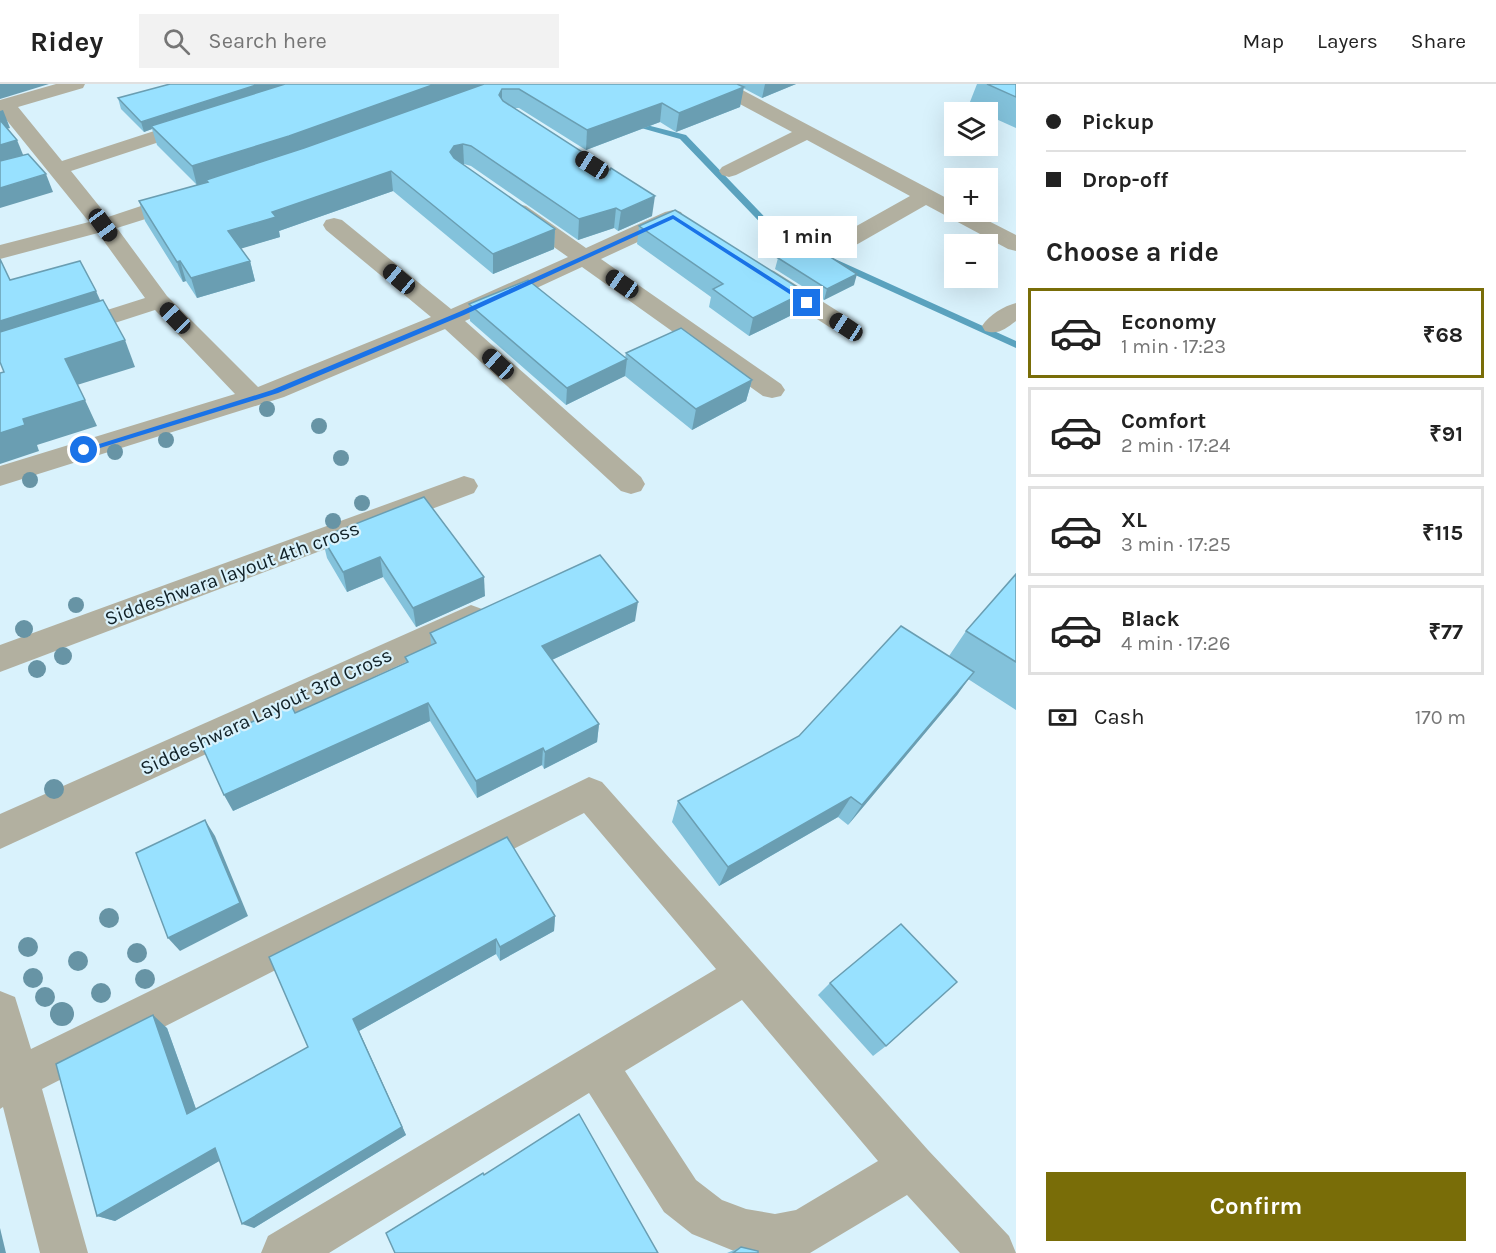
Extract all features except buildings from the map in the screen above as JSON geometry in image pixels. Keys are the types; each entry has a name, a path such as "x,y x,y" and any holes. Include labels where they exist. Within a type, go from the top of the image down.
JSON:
{"street":[{"path":"76,84 2,105 45,164 103,225 159,301 253,398"},
{"path":"717,84 944,205"},
{"path":"45,164 216,117"},
{"path":"729,171 807,132"},
{"path":"0,252 103,225 206,192"},
{"path":"827,252 926,196"},
{"path":"500,199 772,390"},
{"path":"0,476 275,391 448,319 673,216"},
{"path":"975,222 1016,244"},
{"path":"334,225 448,319 631,484"},
{"path":"750,266 846,327"},
{"path":"0,352 159,301"},
{"path":"994,326 1016,310"},
{"name":"Siddeshwara layout 4th cross","path":"0,659 464,486"},
{"name":"Siddeshwara Layout 3rd Cross","path":"0,832 501,604"},
{"path":"9,1083 589,793 912,1166 992,1253"},
{"path":"285,1253 746,974"},
{"path":"0,1012 9,1083 64,1253"},
{"path":"596,1065 680,1196 708,1218 746,1232 775,1238 804,1232 912,1166"}],"waterway":[{"path":"630,122 683,137 779,237 1016,345"}],"route":[{"path":"84,450 275,391 461,314 673,217 807,303"}]}
